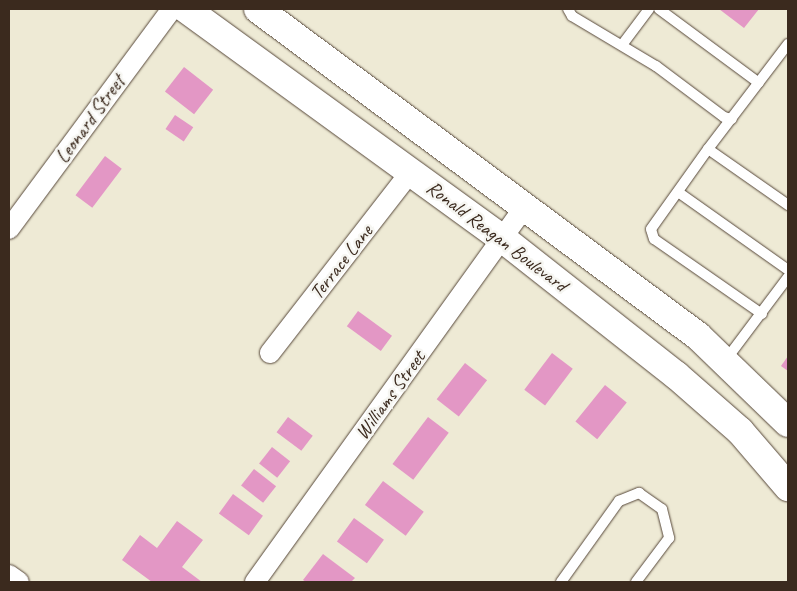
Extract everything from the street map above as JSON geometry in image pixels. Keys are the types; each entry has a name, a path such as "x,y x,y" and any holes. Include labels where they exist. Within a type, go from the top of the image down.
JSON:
{"main road":[{"name":"Ronald Reagan Boulevard","path":"186,9 503,239 676,375 740,431 788,488"},
{"name":"Ronald Reagan Boulevard","path":"258,9 698,336 788,423"}],"street":[{"name":"Leonard Street","path":"9,229 172,9"},
{"name":"Terrace Lane","path":"270,353 411,171"},
{"name":"Williams Street","path":"255,582 503,239 524,207"},
{"path":"9,575 19,582"}],"lane":[{"path":"568,9 572,16 656,66 724,117 732,119"},
{"path":"622,45 649,9"},
{"path":"659,9 759,83"},
{"path":"762,314 654,239 652,229 708,149 788,44"},
{"path":"708,149 788,204"},
{"path":"678,192 788,270"},
{"path":"724,362 788,277"},
{"path":"561,582 619,501 639,493 662,508 669,538 636,582"}],"building":[{"path":"719,9 759,9 744,28"},
{"path":"184,67 213,90 194,114 165,91"},
{"path":"175,115 193,127 184,141 165,129"},
{"path":"105,156 122,169 92,208 76,195"},
{"path":"358,311 392,336 381,351 347,326"},
{"path":"552,353 573,369 545,405 524,390"},
{"path":"788,356 788,371 781,366"},
{"path":"465,363 487,380 459,416 437,399"},
{"path":"605,385 627,403 597,439 575,422"},
{"path":"288,417 313,436 301,451 277,432"},
{"path":"428,417 449,433 413,480 392,464"},
{"path":"272,447 290,461 277,478 259,464"},
{"path":"254,469 276,486 263,503 241,486"},
{"path":"383,481 424,512 406,536 365,505"},
{"path":"233,494 263,516 249,535 219,513"},
{"path":"354,518 384,540 367,563 337,541"},
{"path":"177,521 203,540 182,567 202,582 152,582 122,560 140,535 157,548"},
{"path":"323,554 355,578 351,582 306,582 303,580"}]}
